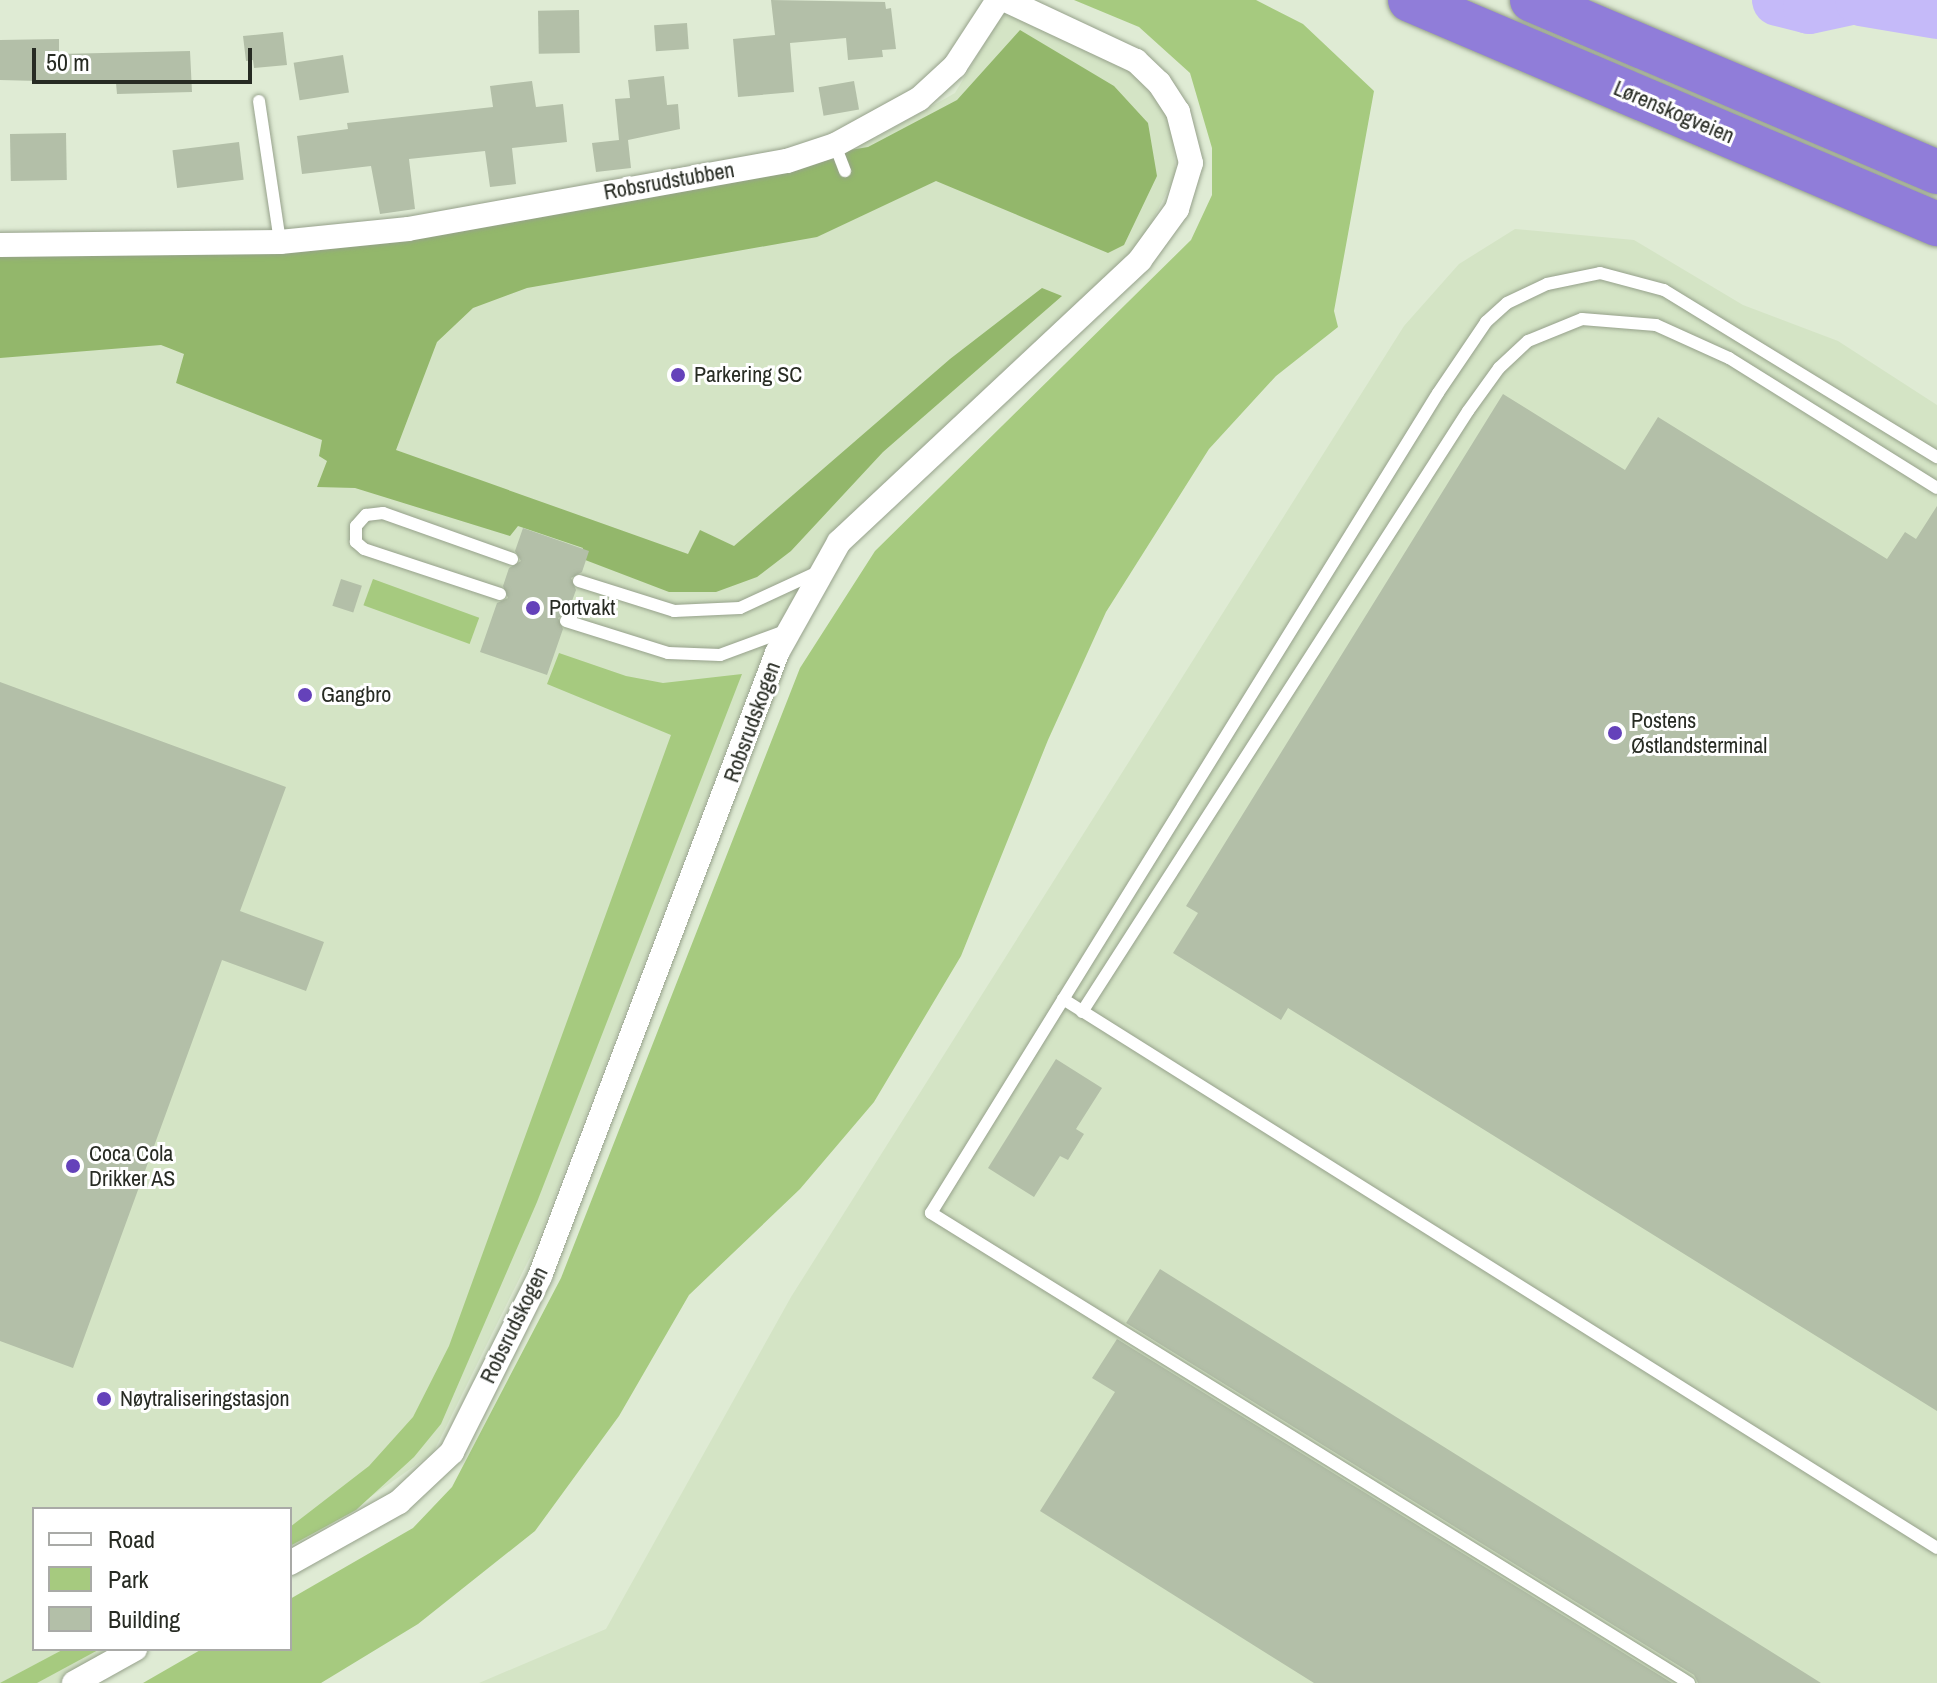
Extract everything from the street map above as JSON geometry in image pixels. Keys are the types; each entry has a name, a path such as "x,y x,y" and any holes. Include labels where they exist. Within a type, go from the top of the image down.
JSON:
{"highway":[{"name":"Lørenskogveien","path":"1410,0 1937,224"},
{"path":"1532,0 1937,172"}],"street":[{"name":"Robsrudstubben","path":"0,245 280,242 408,229 787,161 835,145 890,117 937,84 972,45 998,0"},
{"name":"Robsrudskogen","path":"292,1562 399,1502 452,1452 540,1276 777,653 839,542 1162,236 1191,163 1178,112 1159,83 1136,61 1006,0"},
{"path":"74,1683 131,1651"}],"lane":[{"path":"259,101 280,242"},
{"path":"835,145 845,171"},
{"path":"1689,1683 931,1213 1438,393 1486,322 1507,303 1547,284 1600,273 1664,290 1937,457"},
{"path":"1082,1012 1468,411 1499,368 1528,341 1582,319 1656,325 1729,358 1937,488"},
{"path":"500,594 364,549 356,542 356,526 366,515 383,513 512,559"},
{"path":"579,581 674,611 727,609 740,608 824,569"},
{"path":"566,621 668,653 720,655 791,629"},
{"path":"1063,999 1937,1548"}],"shaded area":[{"path":"1008,4 1126,65 1170,117 1176,174 1133,259 1022,353 831,536 762,655 537,1243 433,1453 292,1552 292,1507 32,1507 32,1651 117,1651 60,1683 0,1683 0,255 405,220 813,153 876,138 955,93"},
{"path":"1515,229 1634,240 1743,305 1838,341 1937,405 1937,1683 479,1683 606,1629 791,1297 1404,326 1459,264"}],"green space":[{"path":"1074,0 1256,0 1303,24 1374,91 1334,311 1338,327 1276,376 1209,449 1106,612 1048,740 961,956 874,1102 800,1189 689,1295 619,1416 535,1531 418,1624 321,1683 143,1683 199,1651 292,1651 292,1598 413,1528 452,1487 561,1278 800,668 875,551 1191,240 1212,195 1212,148 1190,73 1139,27"},
{"path":"1020,30 1114,86 1148,123 1157,176 1124,245 1108,253 936,181 817,237 527,288 473,308 437,342 396,450 688,554 700,530 734,546 950,359 1042,288 1062,296 883,452 791,551 757,577 716,592 669,592 580,558 583,548 518,526 510,536 355,488 317,487 327,461 319,456 322,440 176,383 184,354 161,345 0,358 0,248 411,224 868,147 957,100"},
{"path":"373,579 479,618 470,644 363,605"},
{"path":"559,653 626,676 663,683 742,674 537,1202 441,1424 414,1457 356,1510 292,1545 292,1525 369,1466 413,1417 449,1346 671,735 547,684"},
{"path":"60,1651 96,1651 37,1683 0,1683"}],"building":[{"path":"771,0 885,2 886,9 891,8 896,49 882,50 883,57 848,60 846,38 790,43 794,92 738,97 733,39 775,35"},
{"path":"579,10 580,53 539,54 538,11"},
{"path":"687,23 689,49 656,51 654,25"},
{"path":"283,32 287,65 254,68 253,60 246,61 243,36"},
{"path":"59,39 59,54 190,51 192,92 117,94 116,83 0,80 0,40"},
{"path":"343,55 349,93 300,100 294,63"},
{"path":"664,76 667,105 678,104 680,129 628,140 631,168 596,172 592,143 619,140 615,99 630,98 628,80"},
{"path":"532,81 536,107 563,104 567,142 512,148 516,184 490,187 485,151 409,159 415,209 380,214 371,166 302,174 297,136 348,129 347,123 493,107 490,86"},
{"path":"854,81 859,110 824,116 819,87"},
{"path":"66,133 67,180 11,181 10,134"},
{"path":"239,142 244,180 177,188 172,150"},
{"name":"Postens Østlandsterminal","path":"1503,394 1625,470 1658,417 1887,559 1905,532 1916,539 1937,506 1937,1411 1288,1008 1281,1020 1173,953 1198,913 1186,906"},
{"name":"Portvakt","path":"523,528 589,551 582,572 571,578 576,590 568,612 558,618 563,629 547,675 480,652 497,603 508,598 503,586 509,568 521,561 515,551"},
{"path":"341,579 362,586 353,612 332,606"},
{"name":"Coca Cola Drikker AS","path":"0,682 286,787 240,911 324,942 306,991 222,960 73,1368 0,1341"},
{"path":"1056,1059 1102,1088 1076,1129 1084,1134 1068,1160 1060,1156 1034,1197 988,1168"},
{"path":"1160,1269 1821,1683 1698,1683 1694,1675 1126,1323"},
{"path":"1117,1339 1672,1683 1314,1683 1040,1511 1115,1392 1092,1378"}],"waterway":[{"path":"1778,0 1809,8 1847,0"},
{"path":"1861,0 1937,13"}],"place":[{"name":"Parkering SC","path":"678,375"},
{"name":"Portvakt","path":"533,608"},
{"name":"Gangbro","path":"305,695"},
{"name":"Postens Østlandsterminal","path":"1615,733"},
{"name":"Coca Cola Drikker AS","path":"73,1166"},
{"name":"Nøytraliseringstasjon","path":"104,1399"}]}
